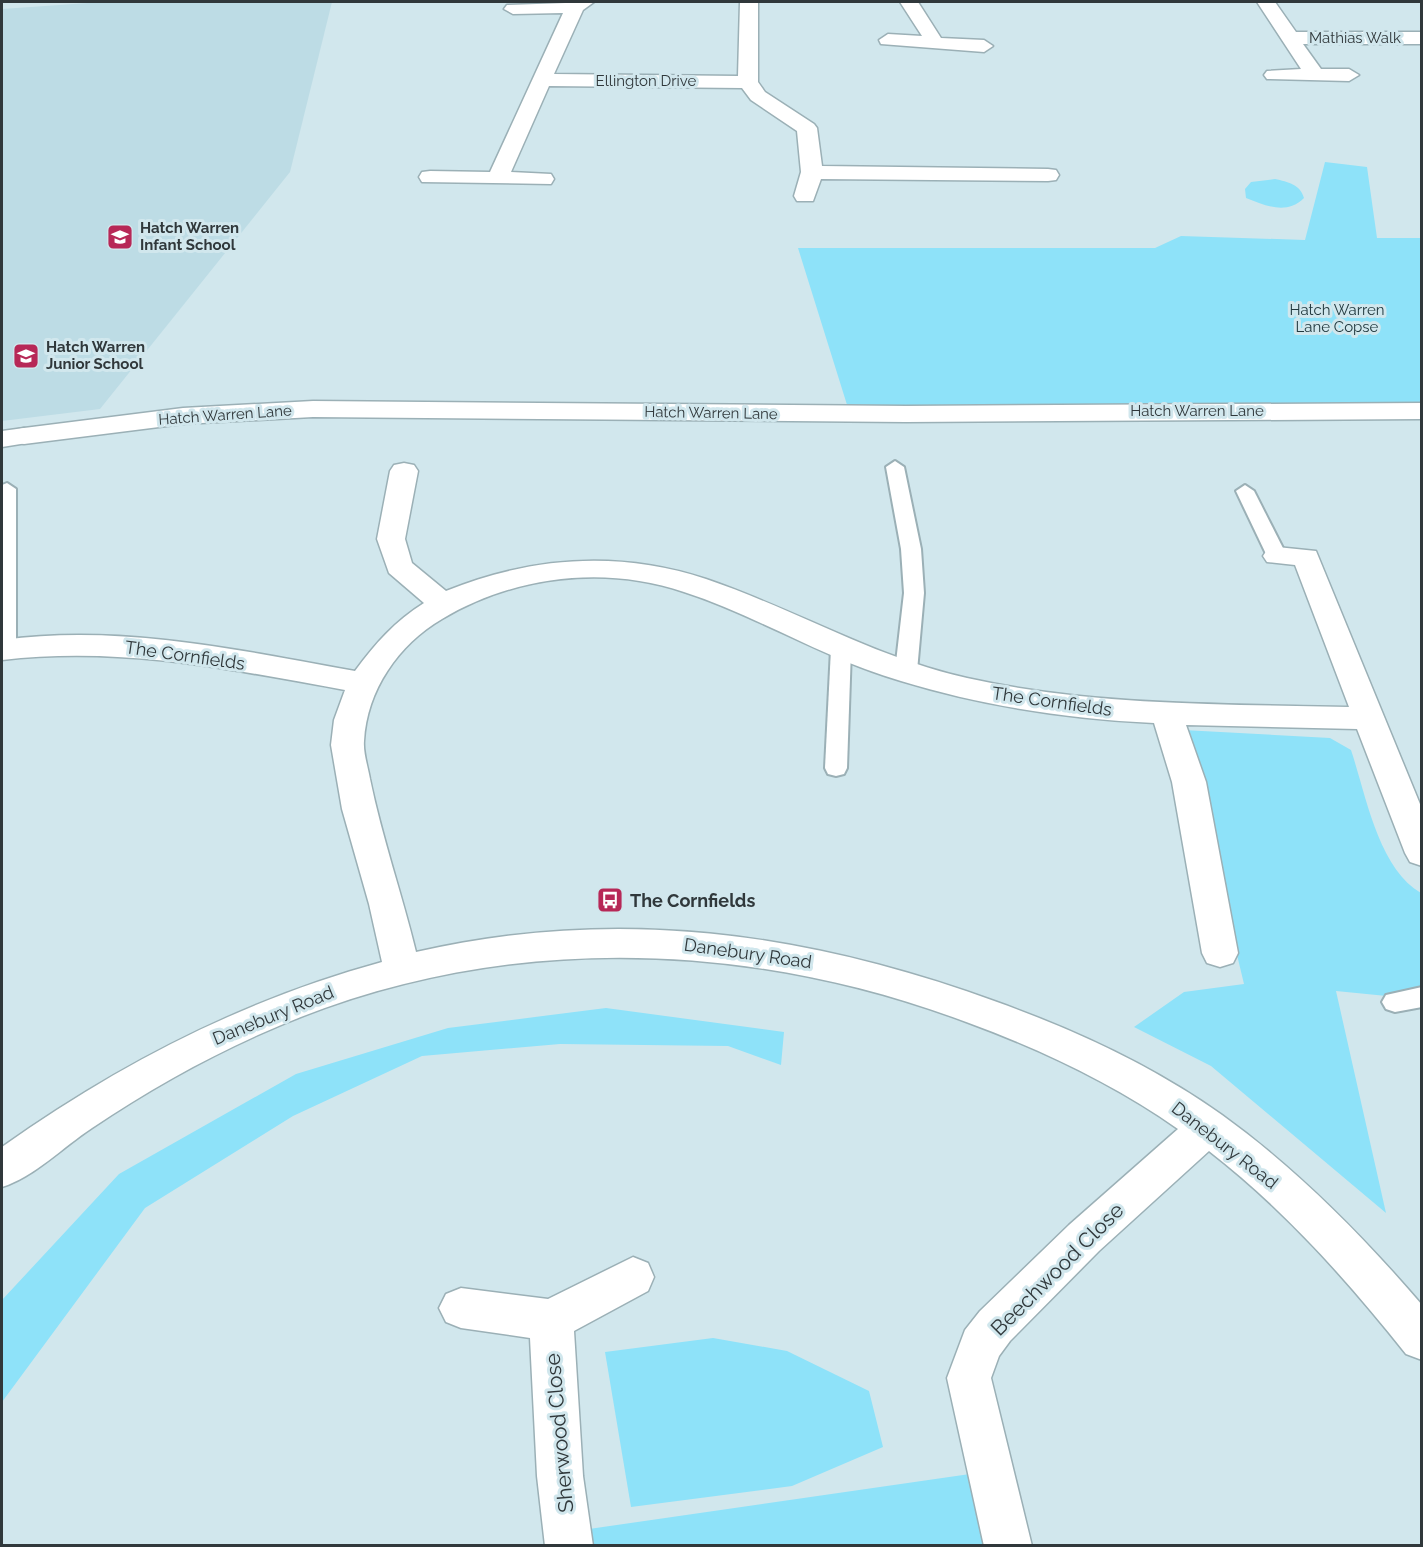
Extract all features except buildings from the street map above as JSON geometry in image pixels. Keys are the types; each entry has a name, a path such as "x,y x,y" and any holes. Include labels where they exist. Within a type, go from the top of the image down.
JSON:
{"street":[{"path":"749,2 748,82 758,96 807,128 811,140 812,172 806,196"},
{"path":"909,2 934,41"},
{"name":"Mathias Walk","path":"1266,2 1315,75"},
{"path":"498,178 580,4 513,9"},
{"name":"Mathias Walk","path":"1289,38 1422,38"},
{"path":"888,40 934,41 984,46"},
{"path":"1274,75 1349,75"},
{"name":"Ellington Drive","path":"544,81 748,82"},
{"path":"812,172 997,182 1047,175"},
{"path":"430,177 543,179"},
{"name":"Hatch Warren Lane","path":"13,438 183,416 314,409 906,414 1422,411"},
{"path":"404,471 391,539 399,567 443,604"},
{"path":"1276,556 1306,557 1422,853"},
{"name":"The Cornfields","path":"402,970 387,904 359,809 347,746 350,720 363,682 375,661 406,628 468,591 519,576 571,570 626,571 672,578 753,607 841,649 906,671 984,692 1039,702 1101,710 1368,718"},
{"name":"The Cornfields","path":"4,649 65,644 114,646 201,655 363,682"},
{"path":"1166,712 1189,782 1220,953"},
{"name":"Danebury Road","path":"2,1169 78,1116 181,1054 275,1010 333,989 402,970 510,949 589,941 711,944 808,960 874,974 926,990 1041,1035 1157,1093 1208,1127 1305,1209 1355,1258 1422,1340"},
{"name":"Beechwood Close","path":"1008,1545 969,1378 974,1360 995,1326 1084,1238 1208,1127"},
{"path":"461,1308 551,1320 633,1277"},
{"name":"Sherwood Close","path":"551,1320 560,1465 569,1545"}],"lane":[{"path":"895,467 911,549 914,593 906,671"},
{"name":"The Cornfields","path":"4,649 7,489"},
{"path":"1245,491 1276,556"},
{"path":"836,768 841,649"},
{"path":"1395,1002 1422,997"}],"shaded area":[{"name":"Hatch Warren Infant School","path":"102,2 332,2 290,172 100,409 2,421 2,9"}],"green space":[{"name":"Hatch Warren Lane Copse","path":"1325,162 1367,167 1377,238 1421,238 1421,403 848,408 798,248 1155,248 1181,236 1305,240"},
{"path":"1275,179 1296,187 1304,198 1283,208 1246,198 1245,189 1251,182"},
{"path":"1183,730 1330,738 1351,750 1375,829 1384,849 1406,882 1421,893 1421,996 1417,999 1336,991 1386,1213 1211,1066 1134,1027 1184,992 1244,984"},
{"path":"606,1008 784,1032 781,1065 728,1046 560,1044 422,1056 293,1116 145,1208 2,1402 2,1300 119,1174 296,1074 448,1028"},
{"path":"713,1338 787,1351 869,1391 883,1447 792,1486 631,1507 605,1352"},
{"path":"970,1474 991,1545 591,1546 589,1529"}],"place":[{"name":"Hatch Warren Infant School","path":"120,237"},
{"name":"Hatch Warren Junior School","path":"26,356"},
{"name":"The Cornfields","path":"610,900"}]}
